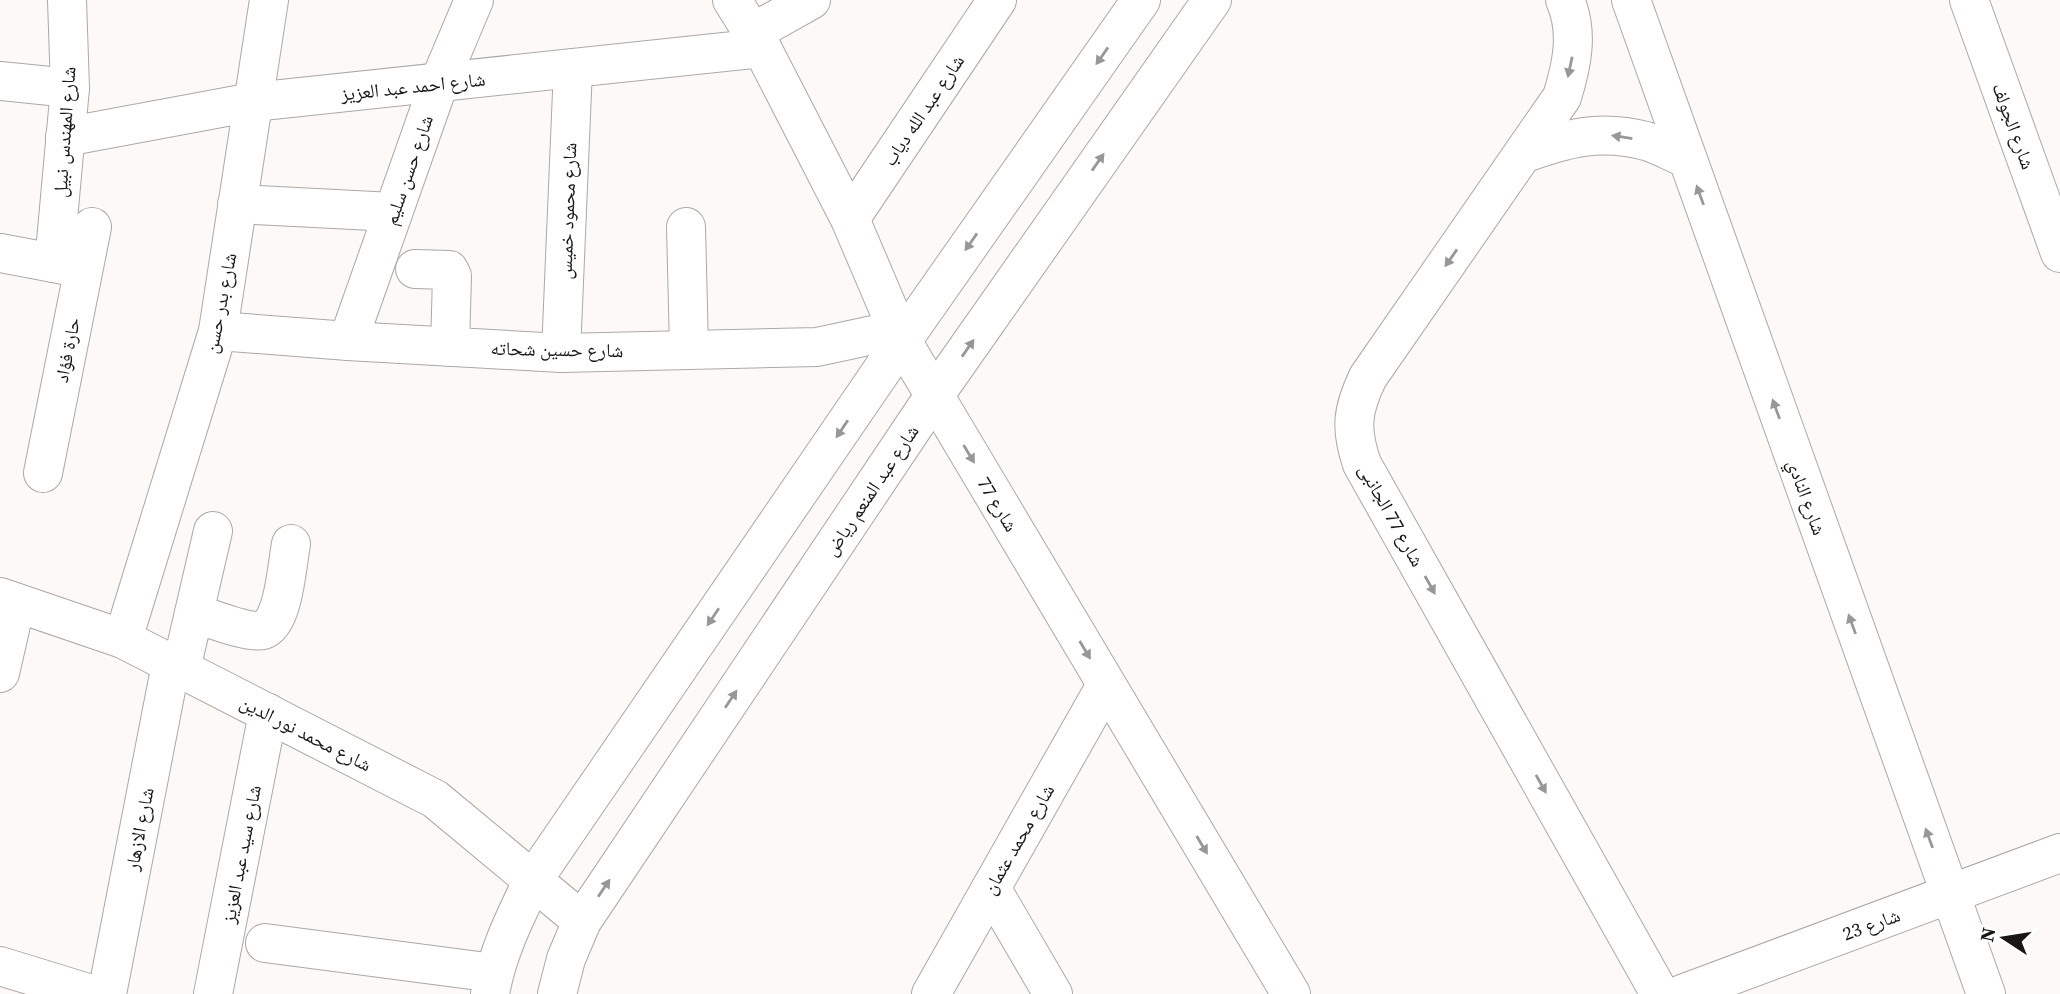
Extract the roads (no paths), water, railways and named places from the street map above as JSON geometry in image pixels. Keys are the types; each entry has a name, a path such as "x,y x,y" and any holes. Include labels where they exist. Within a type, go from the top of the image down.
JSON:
{"street":[{"name":"شارع المهندس نبيل","path":"67,0 70,88 65,137 69,266"},
{"name":"شارع بدر حسن","path":"123,639 218,331 269,0"},
{"name":"شارع حسن سليم","path":"348,341 439,83 474,0"},
{"name":"شارع 77","path":"732,0 757,40 849,219 899,336 1291,994"},
{"path":"757,40 811,0"},
{"path":"265,943 492,984 508,932 533,880 899,336 1142,0"},
{"name":"شارع عبد المنعم رياض","path":"557,994 566,958 582,921 934,396 1212,0"},
{"name":"شارع 77 الجانبى","path":"1565,0 1573,38 1572,66 1562,97 1368,377 1358,398 1353,420 1355,443 1362,464 1660,994"},
{"name":"شارع النادي","path":"1631,0 1986,994"},
{"name":"شارع الجولف","path":"1969,0 2060,253"},
{"name":"شارع عبد الله دياب","path":"849,219 989,1"},
{"name":"شارع احمد عبد العزيز","path":"65,137 253,102 573,68 757,40"},
{"name":"شارع محمود خميس","path":"561,353 573,68"},
{"path":"0,81 70,88"},
{"path":"1523,154 1563,139 1605,135 1647,141 1686,159"},
{"path":"237,204 393,212"},
{"name":"حارة فؤاد","path":"43,473 69,266 92,227"},
{"path":"686,228 690,348"},
{"path":"0,253 69,266"},
{"path":"415,269 443,268 449,270 453,276 450,347"},
{"name":"شارع حسين شحاته","path":"218,331 561,353 817,347 899,336"},
{"name":"شارع الازهار","path":"107,994 176,666 194,613 213,531"},
{"path":"194,613 247,629 262,631 274,624 291,544"},
{"path":"0,673 8,600"},
{"name":"شارع محمد نور الدين","path":"8,600 123,639 435,799 582,921"},
{"name":"شارع محمد عثمان","path":"930,994 1106,685"},
{"name":"شارع سيد عبد العزيز","path":"213,994 268,713"},
{"name":"شارع 23","path":"1682,994 2060,853"},
{"path":"991,888 1053,994"},
{"path":"0,966 92,994"}]}
